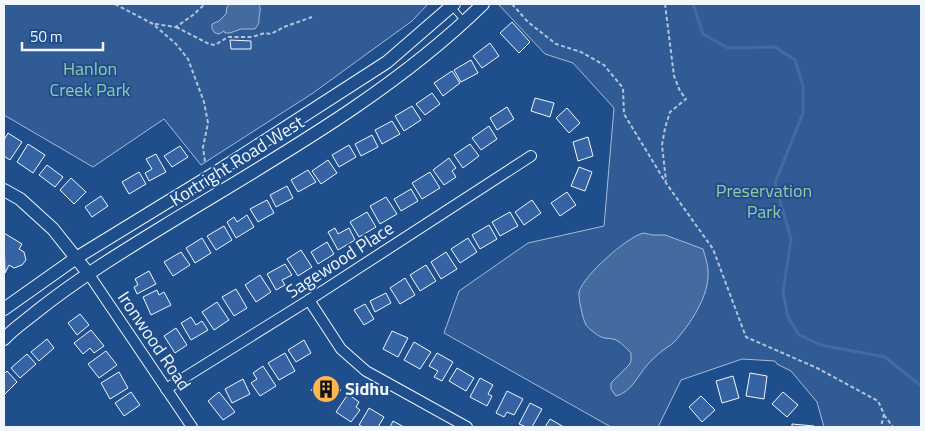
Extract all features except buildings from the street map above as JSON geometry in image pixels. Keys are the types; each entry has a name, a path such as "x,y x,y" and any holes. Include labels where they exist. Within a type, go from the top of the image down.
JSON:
{"street":[{"name":"Kortright Road West","path":"4,339 88,273 337,120 416,62 465,22 483,4"},
{"name":"Kortright Road West","path":"4,309 76,258 218,171 387,62 451,5"},
{"name":"Sagewood Place","path":"166,389 309,300 530,156"},
{"path":"4,190 20,199 53,229 88,273"},
{"name":"Ironwood Road","path":"88,273 192,427"},
{"path":"309,300 341,349 366,371 467,427"}],"lane":[{"path":"451,5 465,22"}],"path":[{"path":"115,4 153,24 176,44 188,59 204,102 207,116 208,123 203,147 205,162"},
{"path":"176,27 193,15 204,4"},
{"path":"512,4 528,22 556,44 581,52 604,64 623,88 624,114 666,183 713,249 746,337 817,368 878,401 892,427"},
{"path":"665,4 674,76 680,91 686,99 670,112 665,128 662,145 666,183"},
{"path":"153,24 176,27 209,44 215,45 228,38 252,37 264,33 272,34 284,27 312,18"},
{"path":"881,427 884,414"}],"green space":[{"name":"Hanlon Creek Park","path":"4,4 428,4 412,21 313,93 201,165 164,119 93,167 4,115"},
{"name":"Preservation Park","path":"921,4 921,427 824,427 817,402 791,371 775,361 742,359 681,380 658,427 611,427 444,333 459,291 528,243 604,226 614,108 573,63 545,54 499,5"}],"shaded area":[{"path":"230,4 259,4 259,23 255,29 215,33 212,29 212,24 219,21 226,14 227,7"},
{"path":"643,233 665,235 703,249 708,266 708,280 698,309 680,335 648,364 631,387 616,396 611,389 611,383 629,365 631,353 618,341 601,337 587,327 582,314 579,292 589,276 606,258 627,242"}],"waterway":[{"path":"693,4 703,34 728,48 775,47 795,60 803,86 803,113 775,183 791,239 783,292 788,317 799,335 821,345 885,357 921,386"}],"place":[{"name":"Sidhu","path":"326,389"}]}
